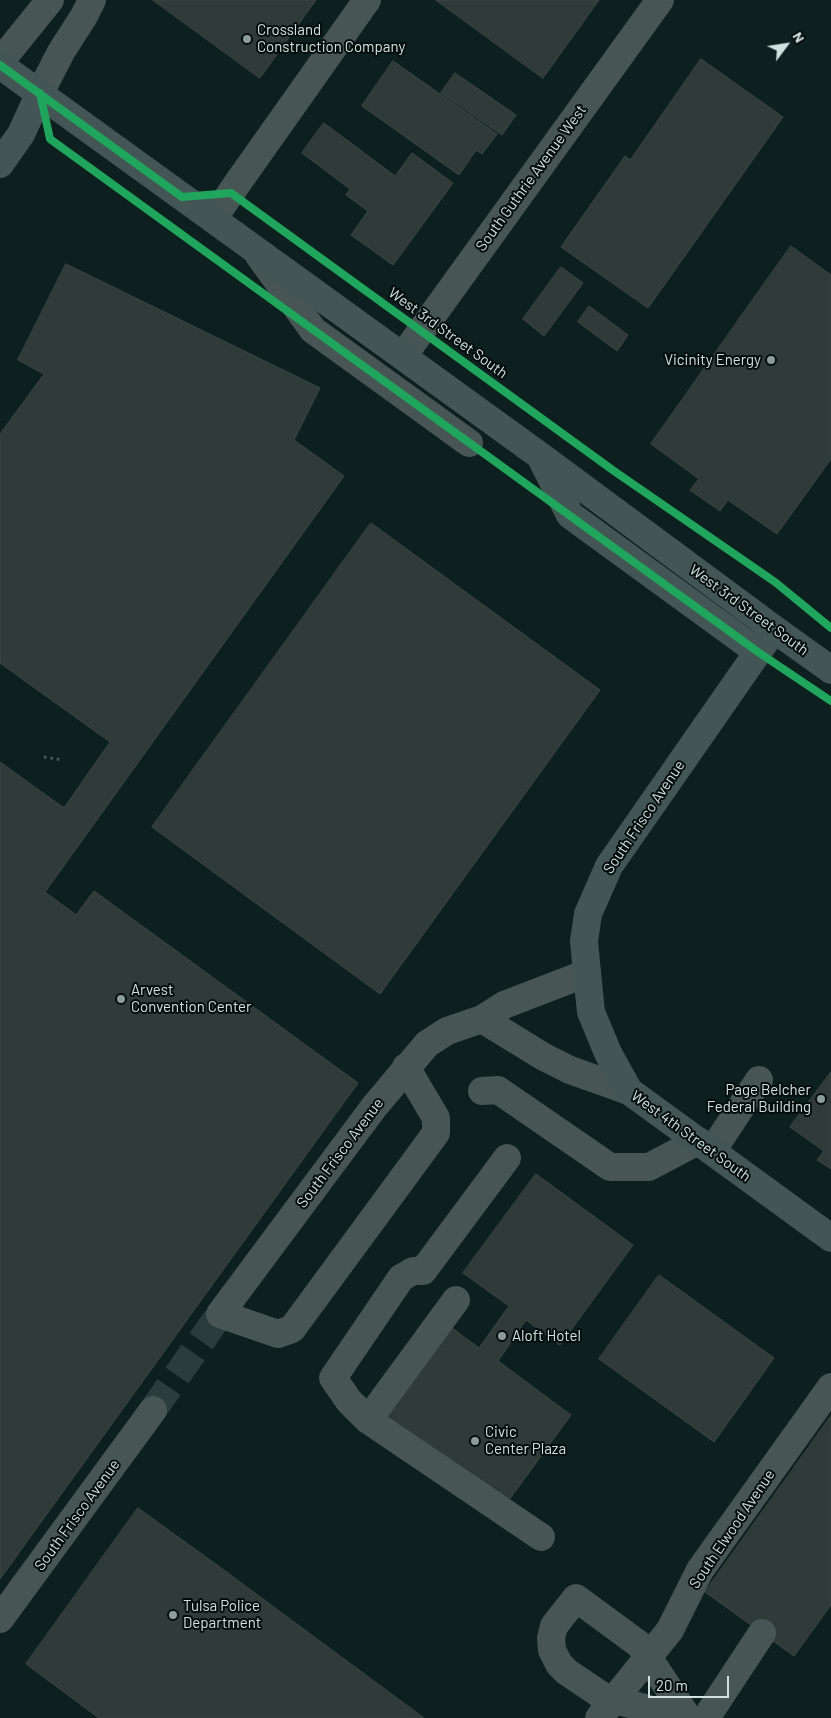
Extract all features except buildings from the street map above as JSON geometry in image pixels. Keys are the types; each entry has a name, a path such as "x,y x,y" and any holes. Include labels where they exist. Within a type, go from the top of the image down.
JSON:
{"main road":[{"name":"West 3rd Street South","path":"0,63 539,454 831,670"},
{"path":"0,164 21,134 40,93"},
{"path":"539,454 570,516 758,652"},
{"name":"South Frisco Avenue","path":"587,974 584,942 588,914 609,866 774,629"},
{"name":"West 4th Street South","path":"587,974 591,1012 608,1054 629,1092 831,1238"}],"street":[{"path":"0,63 50,0"},
{"path":"40,93 61,52 92,0"},
{"path":"213,219 367,0"},
{"name":"South Guthrie Avenue West","path":"403,356 660,0"},
{"path":"254,248 313,330 469,443"},
{"name":"South Frisco Avenue","path":"406,1067 436,1118 436,1133 292,1329 278,1334 220,1314 374,1107 406,1067 426,1044 447,1031 482,1019 504,1005 587,974"},
{"path":"482,1019 570,1070 629,1092"},
{"path":"482,1091 498,1090 610,1167 649,1167 705,1146 758,1080"},
{"path":"507,1158 423,1271 413,1270 401,1278 333,1378 348,1401 368,1420 541,1537"},
{"path":"368,1420 456,1300"},
{"name":"South Elwood Avenue","path":"599,1718 670,1630 700,1570 831,1388"},
{"name":"South Frisco Avenue","path":"0,1619 153,1410"},
{"path":"682,1718 604,1697 566,1672 559,1664 552,1650 551,1638 554,1626 576,1598 640,1645 688,1718"},
{"path":"706,1718 762,1633"},
{"path":"629,1704 642,1694 652,1680 654,1667"}],"path":[{"path":"44,757 63,760"}],"tunnel":[{"path":"153,1410 220,1314"}],"cycle path":[{"path":"0,65 182,197 231,193 614,471 775,582 831,628"},
{"path":"40,93 50,139 758,652 831,701"}],"place":[{"name":"Crossland Construction Company","path":"247,39"},
{"name":"Vicinity Energy","path":"771,360"},
{"name":"Arvest Convention Center","path":"121,999"},
{"name":"Page Belcher Federal Building","path":"821,1099"},
{"name":"Aloft Hotel","path":"502,1336"},
{"name":"Civic Center Plaza","path":"475,1441"},
{"name":"Tulsa Police Department","path":"173,1615"}]}
